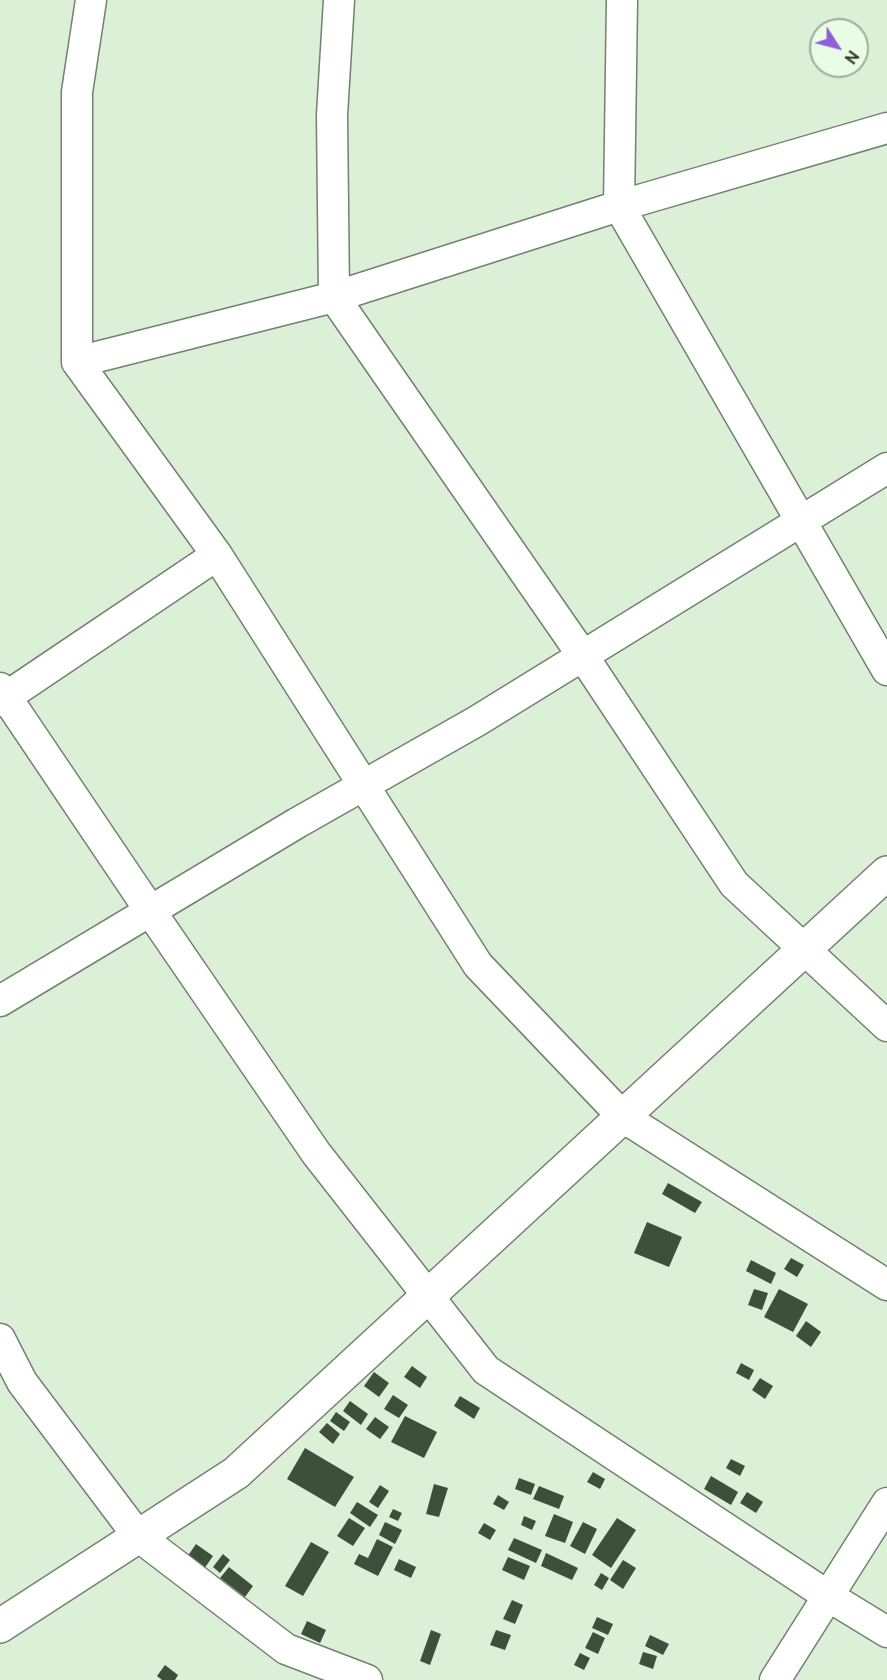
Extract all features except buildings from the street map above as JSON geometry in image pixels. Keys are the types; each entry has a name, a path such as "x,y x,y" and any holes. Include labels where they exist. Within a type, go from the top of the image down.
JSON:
{"street":[{"path":"91,0 76,92 77,362 217,555 478,965 623,1117 887,1285"},
{"path":"339,0 332,115 334,297 583,656 734,884 887,1026"},
{"path":"622,0 619,206 887,670"},
{"path":"77,362 334,297 619,206 887,128"},
{"path":"0,1001 297,823 477,721 887,468"},
{"path":"217,555 2,695 316,1153 486,1370 828,1596 887,1632"},
{"path":"1,1623 236,1473 887,873"},
{"path":"0,1339 22,1382 138,1536 286,1649 367,1680"},
{"path":"775,1680 887,1503"}]}
